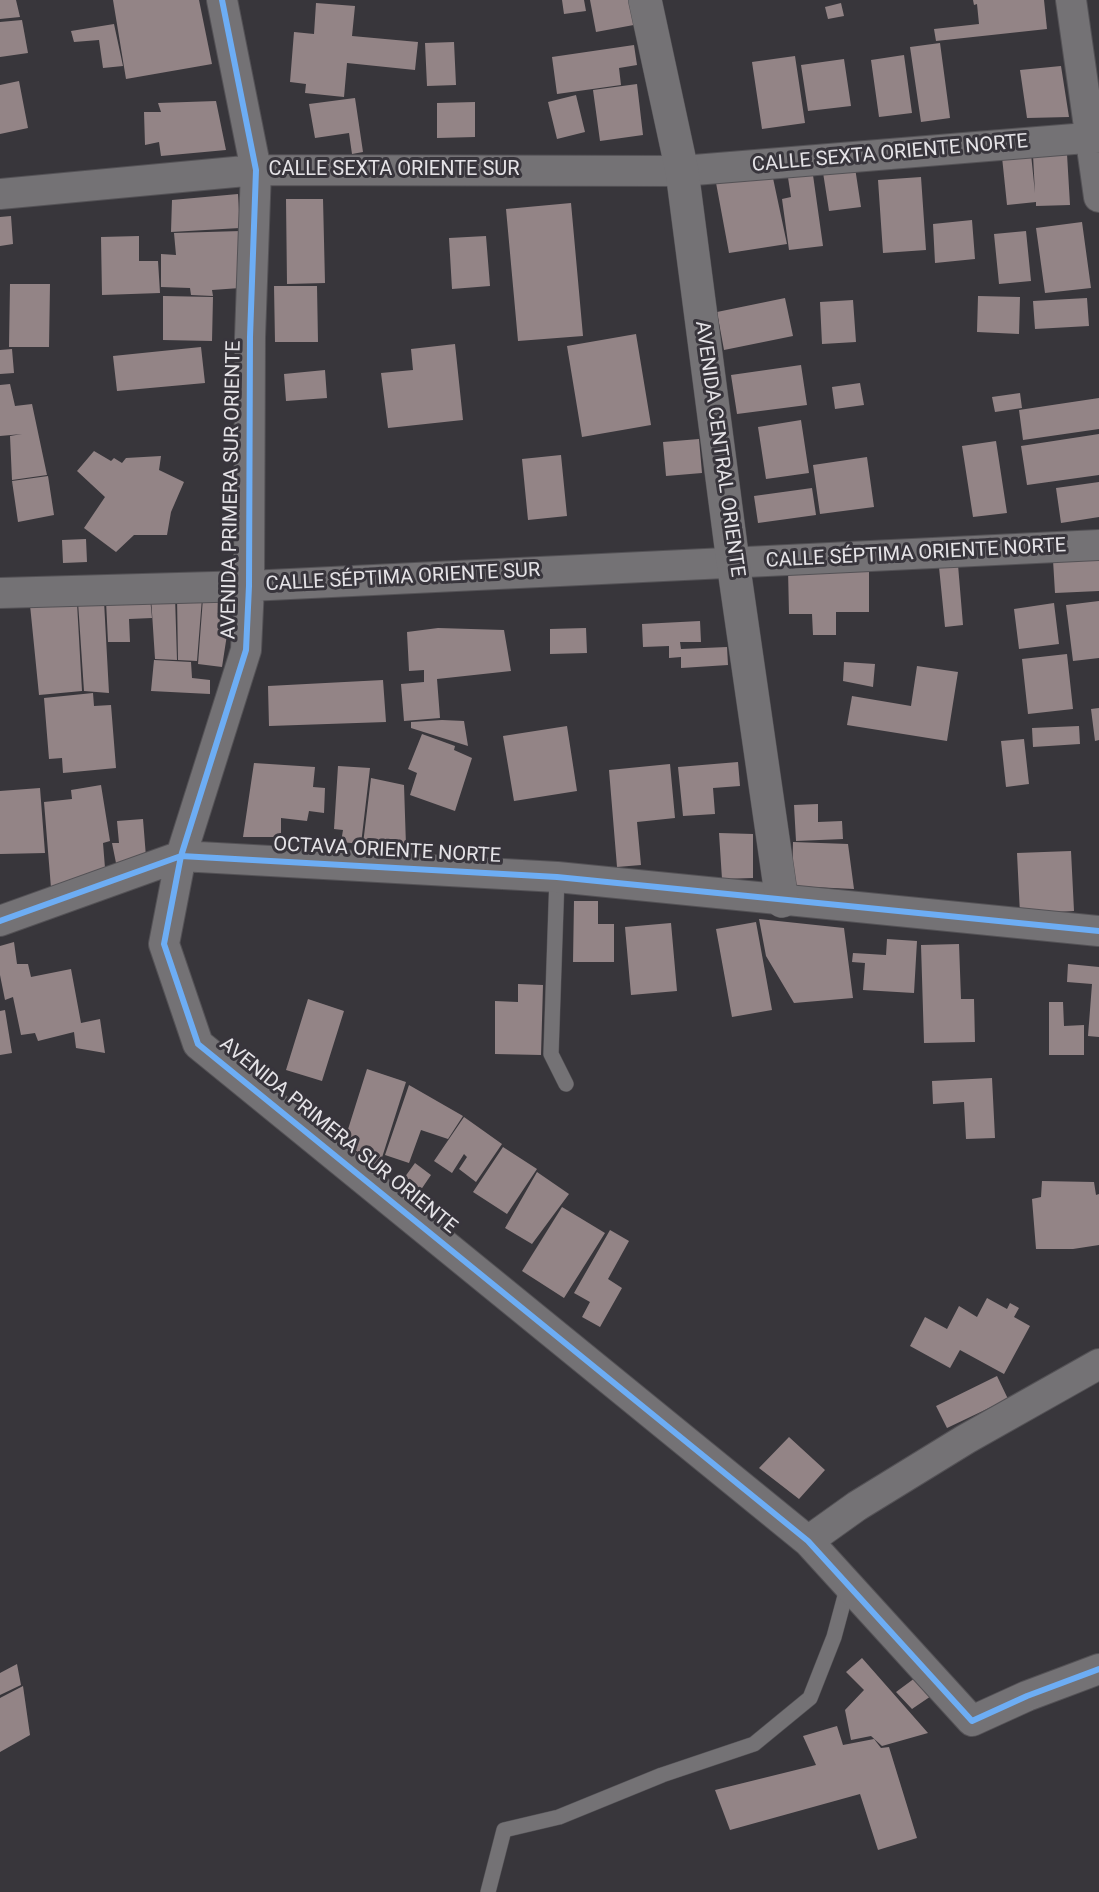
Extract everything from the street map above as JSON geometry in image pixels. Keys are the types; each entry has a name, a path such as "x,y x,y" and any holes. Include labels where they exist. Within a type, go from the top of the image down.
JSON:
{"street":[{"name":"AVENIDA PRIMERA SUR ORIENTE","path":"222,0 256,170 250,337 249,586 246,650 181,856 164,944 198,1044 807,1541 972,1721 1027,1696 1099,1669"},
{"name":"AVENIDA CENTRAL ORIENTE","path":"645,0 682,171 782,901"},
{"path":"1071,0 1095,137 1099,197"},
{"name":"CALLE SEXTA ORIENTE NORTE","path":"682,171 1095,137"},
{"name":"CALLE SEXTA ORIENTE SUR","path":"0,194 256,170 682,171"},
{"name":"CALLE SÉPTIMA ORIENTE NORTE","path":"734,562 1099,545"},
{"name":"CALLE SÉPTIMA ORIENTE SUR","path":"0,592 249,586 734,562"},
{"name":"OCTAVA ORIENTE NORTE","path":"0,921 181,856 557,877 1099,931"},
{"path":"807,1541 857,1506 1099,1364"}],"lane":[{"path":"557,877 551,1054 566,1084"},
{"path":"488,1892 504,1830 559,1817 662,1775 754,1744 810,1698 834,1637 848,1585"}],"building":[{"path":"0,0 16,0 20,17 0,19"},
{"path":"113,0 199,0 212,64 126,79"},
{"path":"562,0 584,0 586,11 564,14"},
{"path":"590,0 635,0 639,24 596,32"},
{"path":"973,0 1044,0 1047,29 936,41 934,29 979,24 977,4 974,5"},
{"path":"316,3 355,6 352,36 418,42 415,70 347,63 344,97 305,93 306,84 290,82 294,32 314,34"},
{"path":"841,3 844,16 828,19 825,7"},
{"path":"22,20 28,53 0,57 0,22"},
{"path":"114,24 123,66 103,68 99,40 74,42 71,31"},
{"path":"454,42 456,85 427,86 425,43"},
{"path":"940,43 950,118 921,122 910,47"},
{"path":"634,45 637,65 619,68 621,85 557,94 552,57"},
{"path":"904,55 912,113 879,117 871,60"},
{"path":"795,56 805,123 762,129 752,62"},
{"path":"844,59 851,106 808,111 801,65"},
{"path":"1061,66 1069,117 1027,118 1020,70"},
{"path":"19,81 28,128 0,134 0,85"},
{"path":"637,84 643,135 600,141 593,90"},
{"path":"576,95 585,132 557,139 548,102"},
{"path":"355,98 363,152 352,154 349,133 315,138 309,104"},
{"path":"216,101 226,150 161,156 159,142 145,145 144,112 161,112 158,103"},
{"path":"475,102 475,137 437,138 437,103"},
{"path":"1031,154 1035,193 1033,155 1067,154 1070,205 1036,206 1036,202 1007,205 1002,157"},
{"path":"854,161 861,207 829,211 822,166"},
{"path":"770,164 787,244 729,253 714,172"},
{"path":"812,168 823,246 789,250 782,199 791,197 787,171"},
{"path":"921,177 926,250 883,253 878,180"},
{"path":"238,194 240,228 171,232 172,200"},
{"path":"286,199 323,199 325,283 287,284"},
{"path":"571,203 583,336 518,341 506,209"},
{"path":"11,216 13,244 0,246 0,217"},
{"path":"972,220 975,259 935,263 933,224"},
{"path":"1082,222 1091,288 1045,293 1036,228"},
{"path":"241,231 240,288 212,290 213,296 191,295 190,288 161,287 161,254 176,255 174,233"},
{"path":"1026,231 1031,281 999,284 994,234"},
{"path":"139,236 139,261 158,261 160,293 102,295 101,237"},
{"path":"486,236 490,286 452,289 449,238"},
{"path":"10,284 50,284 49,347 9,347"},
{"path":"274,286 317,286 318,342 275,342"},
{"path":"163,296 213,297 212,341 163,340"},
{"path":"978,296 1020,297 1019,334 977,332"},
{"path":"785,298 793,336 724,350 717,312"},
{"path":"1087,298 1089,326 1035,329 1033,301"},
{"path":"853,300 856,342 822,344 820,302"},
{"path":"636,334 651,425 582,437 567,346"},
{"path":"455,344 463,420 388,428 381,373 413,370 411,349"},
{"path":"201,347 205,383 117,391 113,356"},
{"path":"12,349 14,373 0,374 0,350"},
{"path":"801,365 807,405 737,414 731,375"},
{"path":"325,370 327,398 286,401 284,374"},
{"path":"860,383 864,405 835,409 832,387"},
{"path":"10,384 15,406 32,404 47,475 12,480 10,436 22,434 0,436 0,385"},
{"path":"1020,393 1022,408 995,412 992,397"},
{"path":"1099,398 1099,429 1023,440 1019,410"},
{"path":"801,420 809,473 766,479 758,427"},
{"path":"1099,434 1099,475 1027,485 1021,446"},
{"path":"699,439 702,473 666,476 663,442"},
{"path":"996,441 1007,513 973,517 962,446"},
{"path":"94,451 111,461 114,458 122,463 126,458 161,456 159,470 184,482 171,512 167,535 134,535 116,552 84,528 105,497 77,471"},
{"path":"561,455 567,516 528,520 522,459"},
{"path":"867,457 874,507 820,514 813,465"},
{"path":"48,476 54,515 18,522 12,481"},
{"path":"1099,482 1099,517 1061,523 1056,488"},
{"path":"812,488 816,515 758,523 754,496"},
{"path":"86,539 87,562 63,563 62,540"},
{"path":"1099,558 1099,591 1055,593 1053,560"},
{"path":"958,565 963,625 945,627 939,567"},
{"path":"788,569 869,569 869,612 836,612 836,635 813,635 812,614 789,614"},
{"path":"175,596 177,660 155,659 151,597"},
{"path":"177,596 202,598 197,661 178,660"},
{"path":"150,597 152,618 129,619 130,642 108,642 106,601"},
{"path":"203,598 223,599 219,626 228,628 222,667 198,664"},
{"path":"104,601 109,693 84,691 78,602"},
{"path":"1099,601 1099,658 1073,661 1066,605"},
{"path":"77,603 82,691 39,695 30,605"},
{"path":"1054,603 1059,644 1019,649 1014,609"},
{"path":"700,621 701,642 680,642 681,649 727,647 728,665 681,668 681,657 669,658 669,646 643,647 642,624"},
{"path":"438,628 504,630 511,671 437,679 440,718 404,721 401,684 424,682 424,670 409,671 407,632"},
{"path":"586,628 587,653 550,654 550,629"},
{"path":"1067,654 1073,709 1028,714 1022,659"},
{"path":"154,660 191,662 192,678 210,680 210,694 151,691"},
{"path":"844,662 875,664 873,687 843,681"},
{"path":"917,666 958,672 947,741 847,725 852,696 911,706"},
{"path":"383,680 386,722 269,726 268,686"},
{"path":"93,693 94,706 111,705 116,768 63,773 62,758 49,759 44,698"},
{"path":"1099,708 1099,740 1095,741 1091,709"},
{"path":"464,721 468,746 411,728 411,722"},
{"path":"567,726 577,791 514,801 503,736"},
{"path":"1079,726 1080,744 1033,747 1032,728"},
{"path":"422,734 455,746 454,750 472,758 455,811 410,795 417,773 408,769"},
{"path":"1024,739 1029,784 1006,787 1001,741"},
{"path":"738,762 740,786 713,788 715,814 683,816 678,767"},
{"path":"254,763 315,767 313,787 325,788 324,813 309,811 307,821 281,818 281,837 243,837"},
{"path":"670,764 675,818 637,822 641,865 617,867 609,770"},
{"path":"338,766 370,768 361,844 341,842 343,830 334,829"},
{"path":"371,778 404,785 406,846 363,844"},
{"path":"101,785 110,841 103,843 105,868 51,888 44,802 72,799 71,790"},
{"path":"40,788 45,853 0,854 0,791"},
{"path":"818,804 818,822 842,821 843,839 796,841 794,805"},
{"path":"143,819 146,857 116,863 112,843 119,843 117,821"},
{"path":"719,833 753,834 753,878 722,879"},
{"path":"793,842 848,844 854,889 792,886"},
{"path":"1071,851 1074,911 1020,914 1017,853"},
{"path":"574,901 598,901 598,924 614,924 614,962 573,962"},
{"path":"759,919 844,928 853,998 794,1003 766,956"},
{"path":"756,922 772,1010 732,1017 716,929"},
{"path":"671,923 677,991 631,995 625,927"},
{"path":"887,939 917,941 914,993 863,990 865,963 852,962 853,953 886,955"},
{"path":"14,942 17,964 28,964 31,977 71,969 81,1023 100,1019 105,1053 76,1048 74,1032 38,1041 35,1033 21,1035 13,997 5,1000 0,975 0,946"},
{"path":"959,944 961,999 974,999 975,1042 924,1043 921,945"},
{"path":"1068,964 1099,967 1099,1037 1088,1036 1092,984 1067,982"},
{"path":"518,984 543,985 541,1055 495,1054 495,1001 518,1002"},
{"path":"308,999 344,1011 322,1081 286,1070"},
{"path":"1049,1002 1063,1002 1064,1026 1084,1025 1084,1055 1049,1055"},
{"path":"5,1010 12,1053 0,1055 0,1011"},
{"path":"367,1069 406,1082 379,1167 344,1142"},
{"path":"992,1078 995,1138 966,1139 964,1102 933,1104 932,1081"},
{"path":"409,1085 463,1116 448,1139 421,1130 409,1163 385,1155"},
{"path":"464,1117 502,1144 476,1182 459,1169 467,1157 464,1154 452,1173 434,1161"},
{"path":"503,1147 537,1169 507,1214 473,1192"},
{"path":"415,1163 431,1175 416,1197 399,1185"},
{"path":"537,1172 569,1194 532,1244 505,1228"},
{"path":"1042,1181 1094,1182 1096,1195 1099,1194 1099,1245 1073,1249 1036,1249 1032,1199 1041,1197"},
{"path":"562,1207 605,1233 564,1298 522,1271"},
{"path":"610,1230 629,1241 608,1279 622,1288 600,1327 582,1317 590,1302 574,1293"},
{"path":"987,1298 1007,1309 1010,1303 1019,1308 1014,1317 1030,1326 1004,1374 960,1350 950,1368 910,1346 925,1317 947,1329 959,1306 977,1317"},
{"path":"997,1376 1008,1399 947,1428 936,1406"},
{"path":"789,1437 825,1470 799,1499 759,1468"},
{"path":"862,1658 928,1733 882,1746 871,1736 851,1740 845,1710 864,1690 846,1672"},
{"path":"17,1664 21,1685 0,1695 0,1673"},
{"path":"919,1675 934,1694 912,1709 896,1692"},
{"path":"23,1686 30,1735 0,1752 0,1698"},
{"path":"837,1726 843,1745 874,1739 881,1748 889,1747 917,1838 878,1850 860,1794 730,1830 715,1790 816,1765 803,1736"}],"cycle path":[{"path":"222,0 256,170 250,337 249,586 246,650 181,856 164,944 198,1044 808,1541 972,1721 1027,1696 1099,1669"},
{"path":"0,921 181,856 557,877 1099,931"}]}
